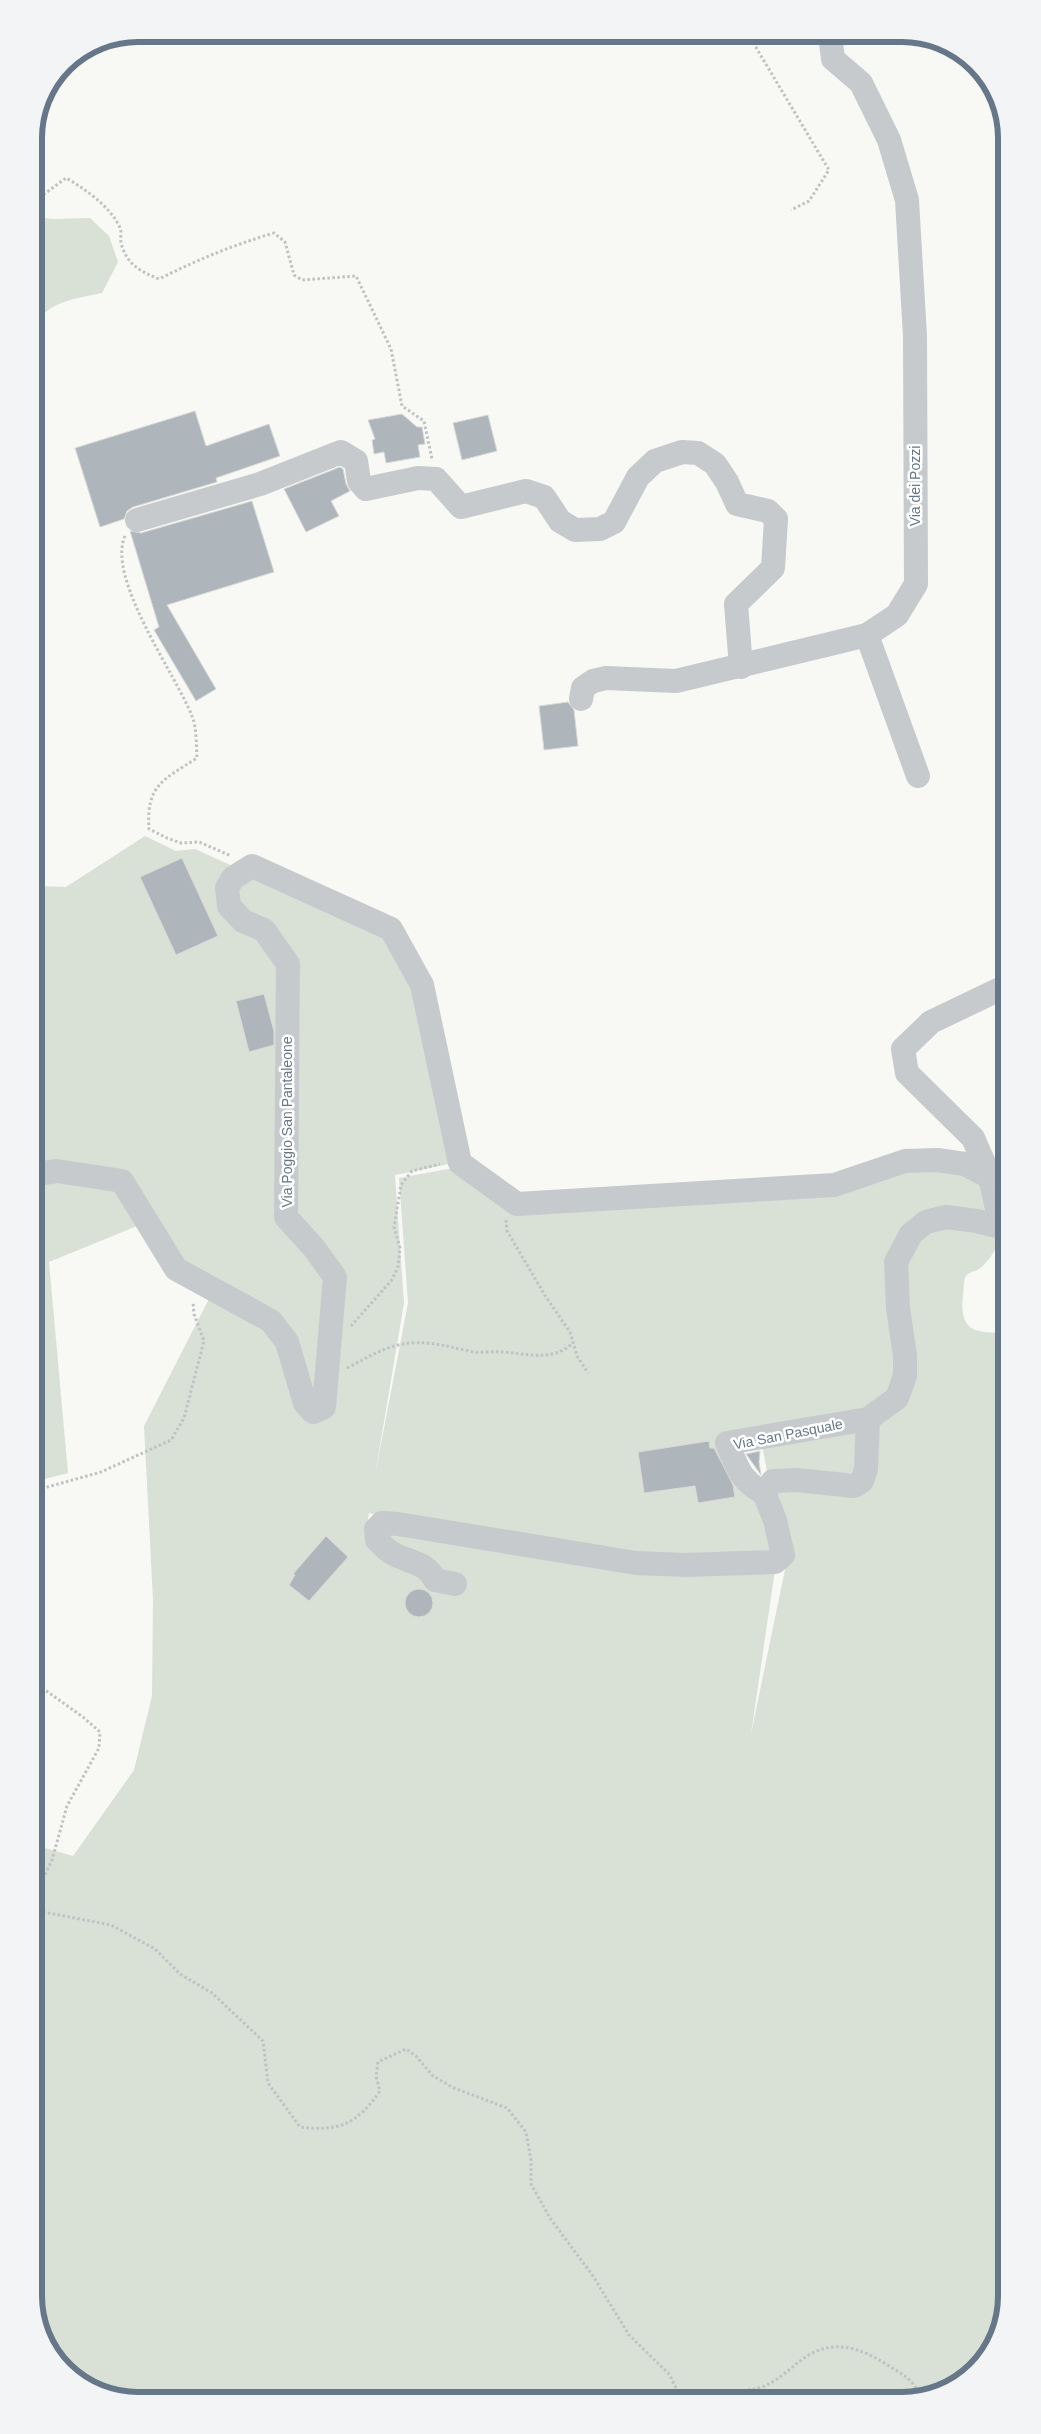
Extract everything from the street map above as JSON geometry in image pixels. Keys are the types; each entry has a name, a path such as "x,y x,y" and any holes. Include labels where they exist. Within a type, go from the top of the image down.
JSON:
{"street":[{"name":"Via dei Pozzi","path":"581,699 583,688 594,681 606,678 676,681 741,667 867,635 897,615 916,584 914,336 907,200 889,140 861,83 833,59 831,43"},
{"path":"137,520 260,484 341,452 356,461 359,481 366,489 418,478 436,480 461,507 526,491 544,497 560,521 575,530 594,530 614,522 638,478 655,461 682,452 698,453 715,464 727,482 737,504 768,511 776,519 773,568 736,604 741,667"},
{"path":"867,635 918,776"},
{"path":"252,866 391,929 422,985 460,1163 517,1204 834,1185 905,1161 921,1160 965,1164 990,1177"},
{"name":"Via Poggio San Pantaleone","path":"43,1173 57,1171 122,1181 176,1269 271,1321 287,1342 305,1403 313,1412 324,1407 329,1368 335,1277 314,1248 286,1217 288,964 264,930 243,920 230,906 228,888 234,878 252,866"},
{"name":"Via San Pasquale","path":"998,990 931,1022 904,1049 907,1073 973,1138 990,1177 998,1208"},
{"name":"Via San Pasquale","path":"764,1493 750,1486 740,1474 727,1443 868,1418 897,1398 905,1376 905,1356 898,1308 896,1262 911,1234 926,1222 946,1217 976,1221 998,1227"},
{"path":"455,1584 435,1580 432,1572 423,1566 391,1553 377,1540 376,1529 382,1523 398,1524 636,1563 686,1565 775,1562 783,1555 775,1520 764,1493 774,1481 797,1480 854,1486 862,1481 866,1469 868,1418"}],"path":[{"path":"753,43 829,170 809,201 791,210"},
{"path":"43,195 66,178 83,188 105,208 121,229 120,242 136,269 159,279 202,257 237,243 274,233 286,242 294,275 302,280 356,276 391,349 402,406 424,421 436,480"},
{"path":"137,520 126,533 121,545 123,572 148,630 192,718 197,758 173,774 153,791 148,808 150,829 181,843 200,842 252,866"},
{"path":"329,1368 345,1333 391,1281 398,1268 400,1248 394,1227 400,1185 412,1170 432,1164 460,1163"},
{"path":"507,1196 507,1231 546,1297 570,1332 577,1356 588,1373"},
{"path":"42,1488 101,1472 171,1440 184,1418 204,1341 194,1314 190,1290 195,1279"},
{"path":"329,1368 381,1349 409,1343 430,1343 474,1352 501,1352 542,1357 557,1354 573,1343"},
{"path":"42,1688 83,1716 100,1732 99,1748 67,1806 52,1860 42,1880"},
{"path":"42,1912 111,1925 155,1949 180,1974 212,1994 263,2041 268,2083 300,2127 322,2130 341,2127 371,2103 380,2091 376,2076 378,2062 406,2050 416,2056 433,2076 454,2088 507,2108 526,2132 531,2160 531,2184 550,2218 593,2276 629,2335 670,2374 678,2392"},
{"path":"736,2392 741,2389 762,2387 784,2374 808,2356 836,2345 863,2352 884,2363 914,2382 917,2391"}],"shaded area":[{"path":"43,218 90,218 109,236 118,262 102,293 73,299 49,309 43,314"},
{"path":"145,836 176,851 195,849 386,936 417,993 454,1163 395,1175 404,1303 375,1475 408,1303 399,1178 459,1167 516,1208 835,1189 905,1165 937,1163 964,1168 986,1180 996,1222 946,1213 924,1218 907,1232 892,1261 894,1308 901,1356 901,1376 894,1395 866,1415 722,1440 737,1476 747,1489 760,1496 771,1521 778,1554 773,1558 686,1561 637,1559 399,1520 369,1513 367,1524 635,1568 686,1570 778,1567 775,1570 751,1734 788,1555 781,1518 770,1494 776,1487 800,1486 855,1492 867,1485 871,1470 873,1422 901,1402 907,1391 910,1361 901,1270 904,1256 919,1235 928,1228 939,1224 963,1224 998,1232 998,1243 990,1257 983,1266 966,1276 962,1307 967,1323 971,1328 977,1331 998,1332 998,2308 989,2338 975,2359 961,2372 945,2382 922,2390 903,2392 132,2391 119,2390 96,2382 80,2372 55,2344 44,2315 42,2296 42,1847 73,1856 134,1770 152,1696 153,1600 144,1426 214,1289 176,1269 137,1226 49,1262 68,1473 42,1480 43,886 66,887","holes":["314,1248 335,1277 329,1365 322,1376 328,1279 310,1250"]},
{"path":"854,1426 859,1435 858,1472 848,1474 768,1476 761,1440"}],"building":[{"path":"195,411 206,446 269,424 280,456 216,478 217,482 133,507 127,511 124,519 100,527 75,448"},
{"path":"402,414 417,427 422,427 425,444 418,445 420,457 386,463 384,452 374,454 372,440 375,439 368,420"},
{"path":"488,415 497,451 462,460 453,423"},
{"path":"340,467 343,469 346,484 350,491 331,501 339,516 306,532 284,489"},
{"path":"252,501 274,572 167,605 216,689 196,701 154,630 159,627 130,531 141,533"},
{"path":"568,702 574,710 578,746 544,750 539,706"},
{"path":"182,858 218,936 176,955 140,877"},
{"path":"264,994 274,1031 274,1045 249,1052 236,1001"},
{"path":"709,1441 710,1448 714,1448 733,1485 735,1497 698,1503 695,1486 644,1493 638,1452"},
{"path":"760,1451 759,1462 761,1475 746,1454"},
{"path":"326,1536 348,1557 309,1601 289,1585 295,1575 293,1574"},
{"path":"419,1589 429,1593 433,1603 429,1613 419,1617 409,1613 405,1603 409,1593"}]}
